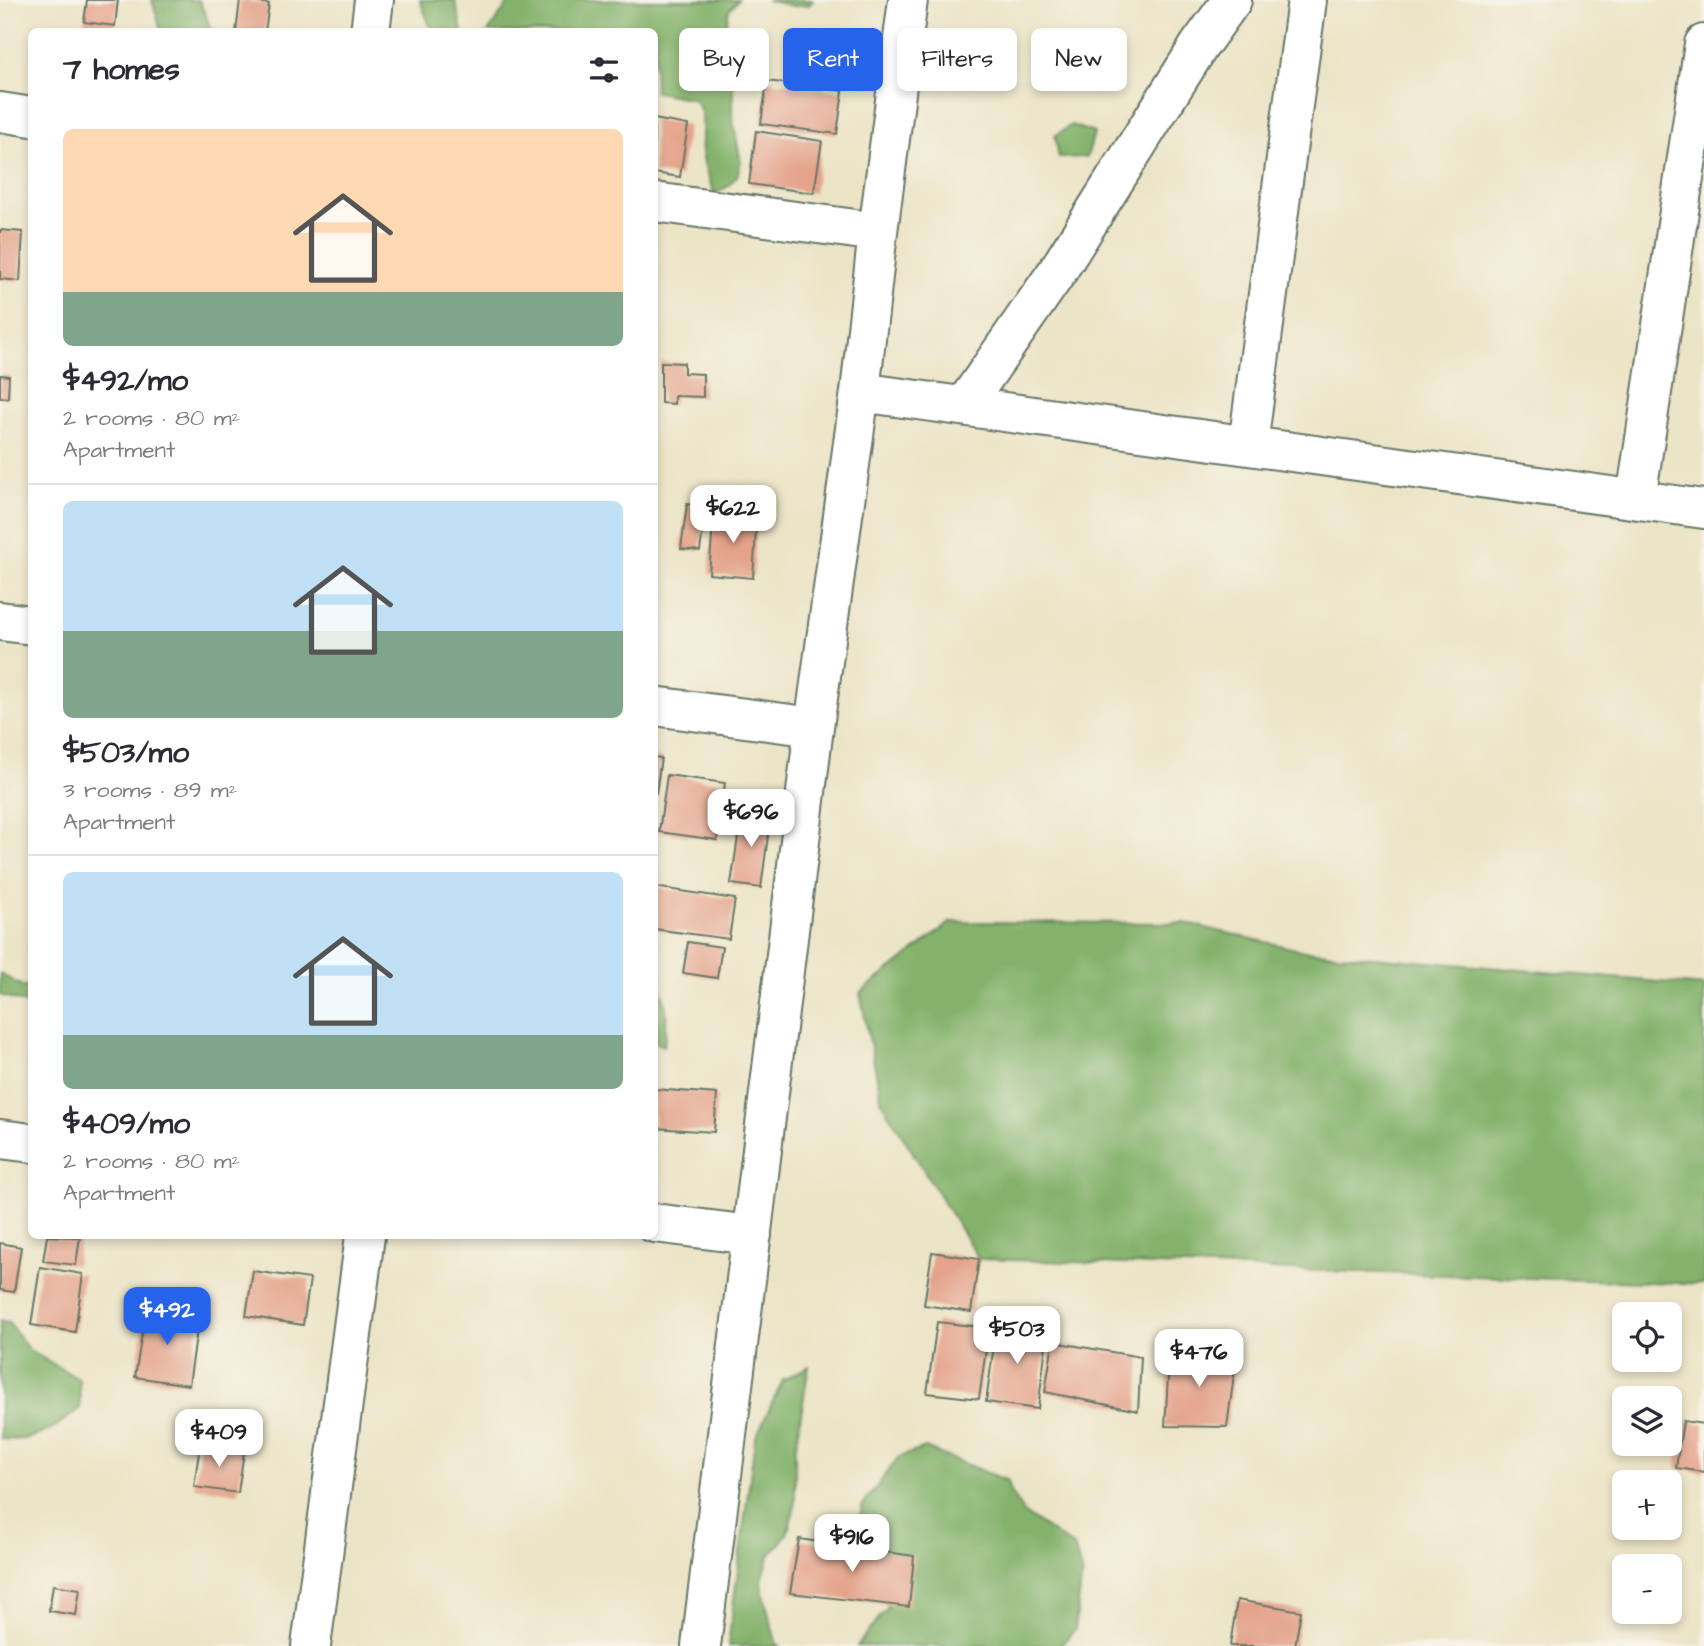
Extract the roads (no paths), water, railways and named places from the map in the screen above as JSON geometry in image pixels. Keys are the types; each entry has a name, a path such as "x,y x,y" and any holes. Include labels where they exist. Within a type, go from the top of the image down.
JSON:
{"street":[{"path":"370,28 374,0"},
{"path":"701,1646 814,727 860,392 877,232 908,0"},
{"path":"964,406 1057,272 1199,46 1232,0"},
{"path":"1248,445 1307,0"},
{"path":"1636,499 1704,44"},
{"path":"0,112 28,116"},
{"path":"658,203 877,232"},
{"path":"860,392 1704,509"},
{"path":"0,621 28,624"},
{"path":"658,707 814,727"},
{"path":"0,1139 28,1142"},
{"path":"658,1223 752,1235"},
{"path":"311,1646 365,1239"}]}
